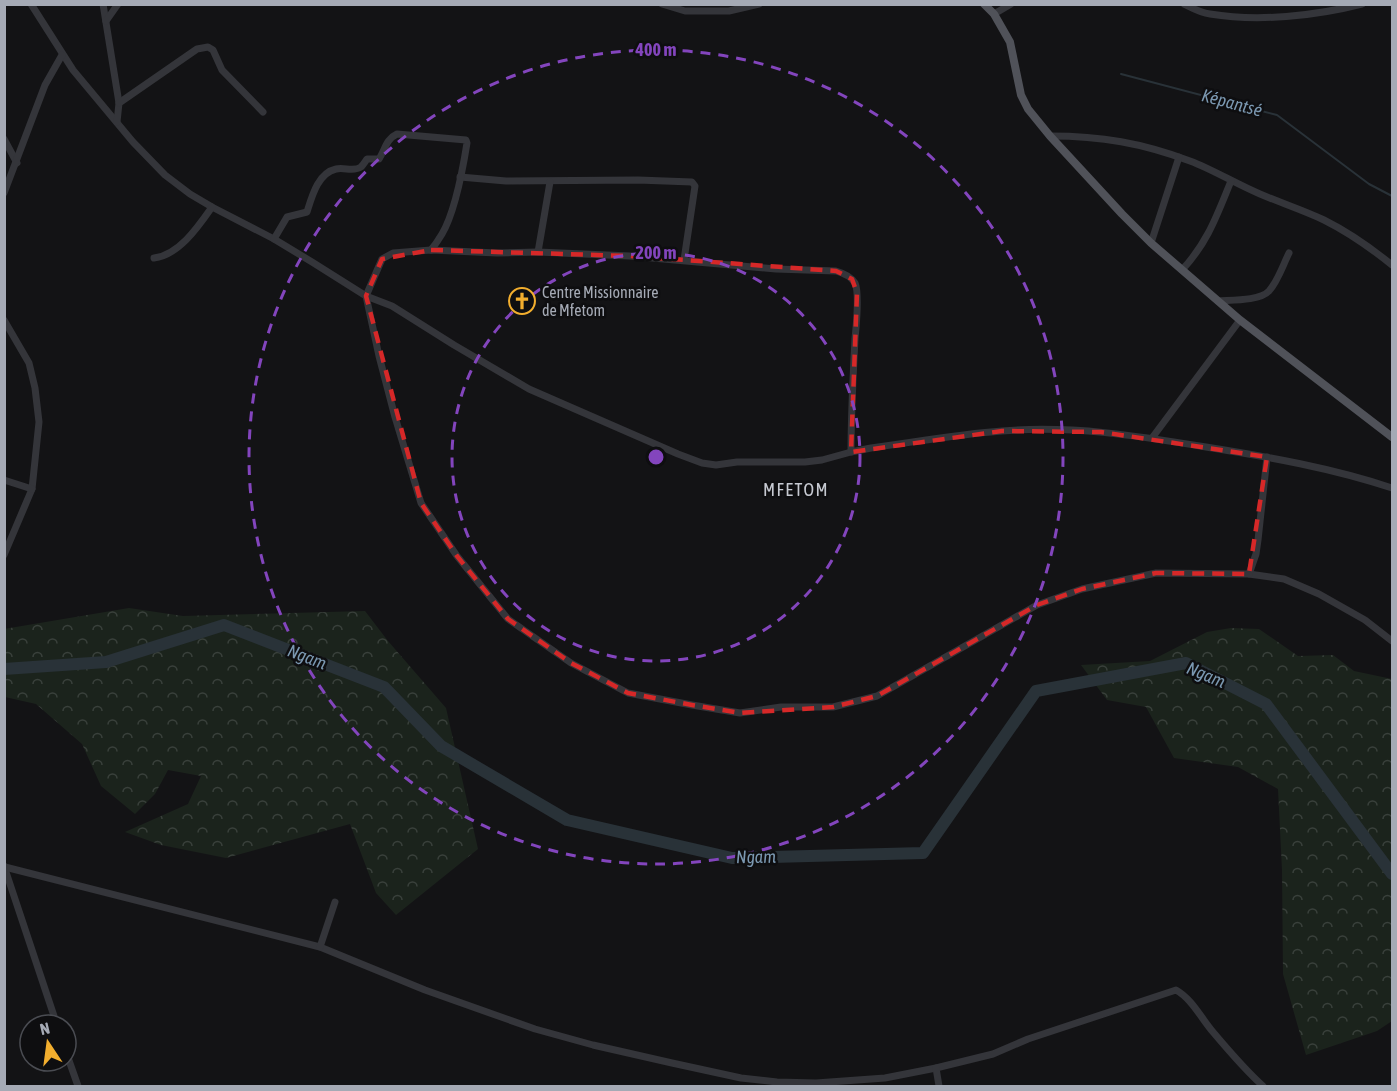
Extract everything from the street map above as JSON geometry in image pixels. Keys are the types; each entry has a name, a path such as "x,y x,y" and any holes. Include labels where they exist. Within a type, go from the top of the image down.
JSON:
{"main road":[{"path":"984,4 994,14 1010,42 1024,102 1050,136 1151,243 1240,320 1392,437"}],"street":[{"path":"31,4 73,70 133,142 165,175 190,194 274,239 366,296 392,306 529,389 702,463 716,465 737,462 805,462 851,452 1002,431 1067,430 1152,438 1268,457 1392,488"},
{"path":"103,4 119,102 117,122"},
{"path":"106,21 118,4"},
{"path":"662,4 685,11 729,11 759,4"},
{"path":"994,14 1011,4"},
{"path":"1184,4 1209,14 1279,17 1326,12 1362,4"},
{"path":"119,102 197,49 208,48 213,50 222,70 263,112"},
{"path":"4,193 45,85 62,55"},
{"path":"274,239 286,217 307,212 318,183 325,175 337,168 358,168 367,159 379,159 387,141 393,136 397,134 466,140 452,207 443,232 431,250"},
{"path":"1050,136 1079,136 1127,141 1179,157 1322,219 1392,265"},
{"path":"4,139 17,163"},
{"path":"1151,243 1179,157"},
{"path":"460,177 550,182 638,180 692,182 695,186 684,260"},
{"path":"1182,270 1194,257 1208,235 1231,181"},
{"path":"538,252 550,182"},
{"path":"154,258 174,251 194,232 212,207"},
{"path":"851,452 857,293 852,279 836,271 630,256 431,250 393,253 382,259 366,296 395,417 421,503 457,556 508,619 571,663 628,693 740,712 781,707 832,707 877,696 1037,605 1082,589 1156,573 1249,574 1284,579 1319,594 1365,620 1392,641"},
{"path":"1218,301 1244,299 1265,294 1269,291 1289,253"},
{"path":"4,320 29,363 39,422 32,489 4,555"},
{"path":"1152,438 1240,320"},
{"path":"1249,574 1257,547 1268,457"},
{"path":"4,480 32,489"},
{"path":"5,867 320,947 425,990 535,1029 605,1048 741,1078 816,1083 885,1078 936,1068 993,1054 1028,1039 1176,990 1184,995 1237,1060 1263,1086"},
{"path":"5,867 53,1013"},
{"path":"320,947 335,902"},
{"path":"936,1068 939,1086"}],"highlighted area":[{"path":"431,250 630,256 836,271 852,279 857,293 851,452 1002,431 1101,432 1267,457 1249,574 1156,573 1082,589 1037,605 877,696 833,707 740,713 692,705 628,693 571,663 508,619 457,556 421,503 366,296 382,259"}],"green space":[{"path":"129,608 183,616 365,611 446,708 478,849 396,915 376,893 350,824 226,858 161,845 125,832 188,804 201,776 168,770 155,794 135,814 101,786 82,744 36,704 5,697 4,629"},
{"path":"1231,628 1259,629 1298,656 1333,655 1354,671 1392,679 1392,1021 1377,1031 1306,1055 1283,974 1282,870 1278,789 1238,767 1174,758 1146,707 1107,700 1081,665 1150,661 1207,632"}],"waterway":[{"name":"Képantsé","path":"1121,74 1277,115 1369,184 1392,196"},
{"name":"Ngam","path":"4,669 106,662 224,625 384,687 441,746 567,820 732,858 923,853 1036,691 1186,663 1266,704 1392,874"}],"place":[{"name":"Centre Missionnaire de Mfetom","path":"522,301"}],"district":[{"name":"MFETOM","path":"796,490"}]}
